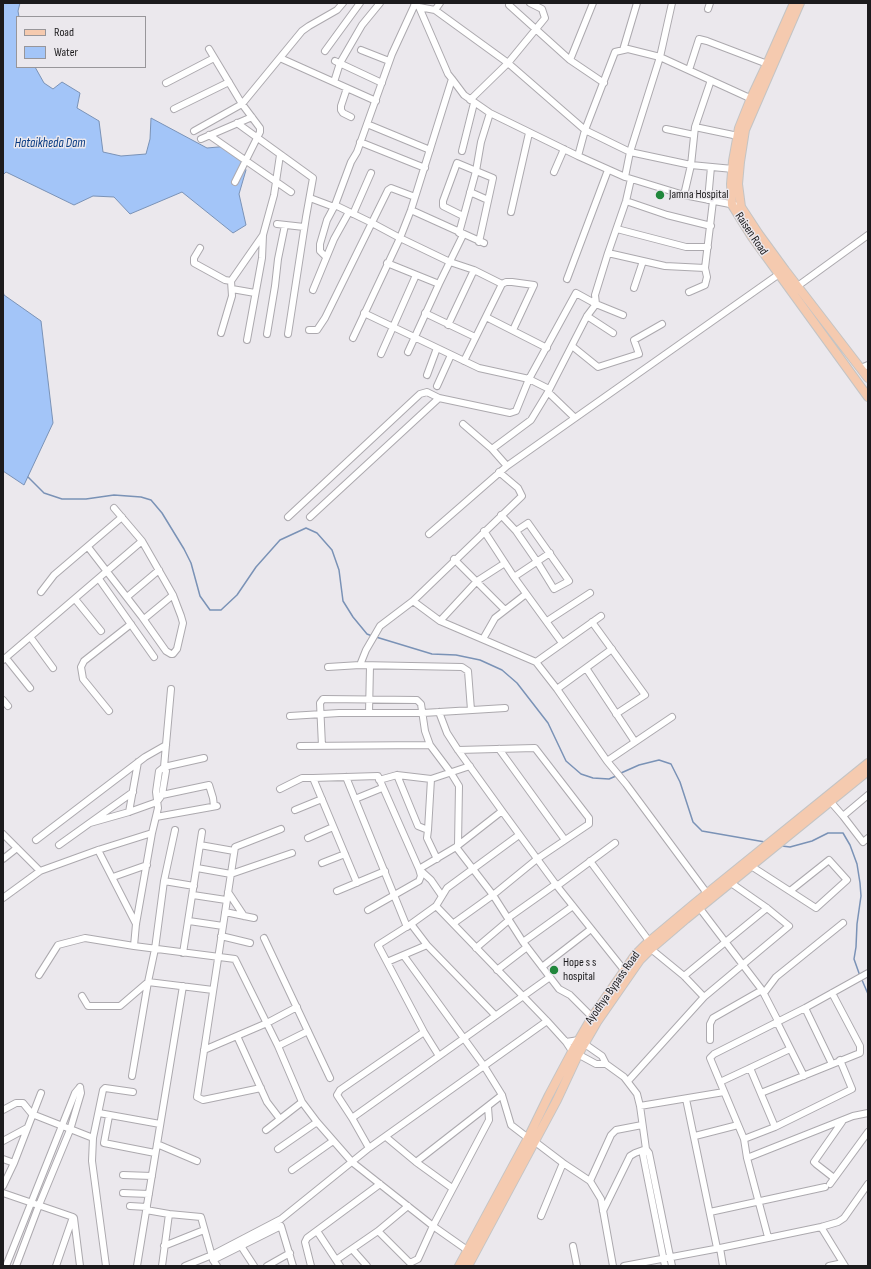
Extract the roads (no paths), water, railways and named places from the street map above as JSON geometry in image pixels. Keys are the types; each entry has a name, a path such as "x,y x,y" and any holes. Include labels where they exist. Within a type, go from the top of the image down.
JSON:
{"main road":[{"name":"Raisen Road","path":"770,65 794,3"},
{"name":"Raisen Road","path":"800,3 754,100 739,128 731,184 737,205 758,233 782,272 868,397"},
{"name":"Raisen Road","path":"737,205 740,162 745,130 754,100"},
{"name":"Raisen Road","path":"794,289 864,367 868,378"},
{"name":"Ayodhya Bypass Road","path":"459,1266 471,1252 575,1053 627,972 635,955 650,945 759,856 868,763"},
{"name":"Ayodhya Bypass Road","path":"787,832 868,771"},
{"name":"Ayodhya Bypass Road","path":"709,896 731,883 751,866 759,856"},
{"name":"Ayodhya Bypass Road","path":"582,1042 592,1017 627,972"},
{"name":"Ayodhya Bypass Road","path":"468,1266 471,1252"}],"street":[{"path":"194,131 242,104 305,28 338,10 343,3"},
{"path":"324,51 360,3"},
{"path":"334,82 338,62 362,25 380,3"},
{"path":"435,10 440,3"},
{"path":"510,3 509,5 570,60 604,83"},
{"path":"462,151 472,101 508,63 545,18 542,10 530,3"},
{"path":"570,60 593,3"},
{"path":"623,50 636,3"},
{"path":"492,449 531,420 548,391 587,316 596,304 595,296 626,201 630,152 660,57 672,3"},
{"path":"416,5 435,10 508,63 585,130 630,152 691,165 733,169"},
{"path":"326,258 320,251 320,244 327,220 335,206 376,101 389,61 416,5"},
{"path":"416,5 448,74 464,95 490,113 528,133 628,178 684,195 737,205"},
{"path":"689,70 699,39 770,65"},
{"path":"209,48 242,104 260,128 260,132 235,182"},
{"path":"578,156 585,130 615,52 628,48 660,57 754,100"},
{"path":"361,50 389,61"},
{"path":"166,83 214,58"},
{"path":"280,58 376,101"},
{"path":"338,62 382,83"},
{"path":"353,338 400,238 411,210 452,79"},
{"path":"684,195 691,165 695,127 711,80"},
{"path":"174,110 228,82"},
{"path":"348,88 341,106 341,110 343,113 351,117"},
{"path":"408,352 450,262 461,234 463,216 490,113"},
{"path":"201,138 252,117"},
{"path":"237,123 313,178 288,334"},
{"path":"367,124 430,150"},
{"path":"695,127 738,136"},
{"path":"666,129 694,135"},
{"path":"511,212 528,133"},
{"path":"208,135 291,192"},
{"path":"360,142 425,168"},
{"path":"554,172 564,149"},
{"path":"247,340 262,258 263,235 276,183 280,155"},
{"path":"411,210 481,243 484,217 493,178 457,163 442,206 463,216"},
{"path":"689,292 705,285 707,277 705,268 711,226 711,167"},
{"path":"567,279 608,170"},
{"path":"313,290 334,239 351,213 371,173"},
{"path":"309,330 317,330 325,318 388,190 391,188 415,197"},
{"path":"470,192 488,200"},
{"path":"310,198 351,213 450,262 474,270 502,284 506,282 534,285 513,330"},
{"path":"626,201 711,226"},
{"path":"277,224 304,227"},
{"path":"267,334 278,259 285,225"},
{"path":"617,230 686,247 708,247"},
{"path":"221,333 232,296 230,281 263,235"},
{"path":"794,289 868,235"},
{"path":"200,248 194,258 194,263 225,280 230,281"},
{"path":"608,253 665,266 705,268"},
{"path":"634,288 643,261"},
{"path":"387,263 439,284"},
{"path":"448,324 474,270"},
{"path":"428,534 507,466 782,272"},
{"path":"381,354 416,275"},
{"path":"464,361 502,284"},
{"path":"232,289 255,294"},
{"path":"288,517 420,394 427,392 439,398 510,413 516,411 529,379 576,293 596,304 623,315"},
{"path":"364,313 479,368 529,379 548,391 575,418"},
{"path":"425,313 475,338"},
{"path":"587,316 612,333"},
{"path":"486,317 547,348"},
{"path":"572,346 598,367 639,354 634,340 662,324"},
{"path":"427,375 437,348"},
{"path":"437,386 452,355"},
{"path":"310,517 439,398"},
{"path":"463,424 492,449 507,466"},
{"path":"360,665 366,650 380,626 412,601 454,559 522,496 518,488 499,472"},
{"path":"88,546 144,619 166,651 171,654 176,653 182,623 173,595 142,541 114,508"},
{"path":"501,515 516,531 554,589 569,581 528,522 516,531"},
{"path":"41,592 54,575 122,517"},
{"path":"484,531 514,577 562,643"},
{"path":"30,688 4,659 31,638 142,541"},
{"path":"514,577 538,563 550,553"},
{"path":"454,559 505,610"},
{"path":"440,621 477,581 505,563"},
{"path":"127,597 160,570"},
{"path":"99,579 154,657"},
{"path":"547,621 590,593"},
{"path":"483,639 495,618 526,594"},
{"path":"144,619 173,595"},
{"path":"75,599 102,632"},
{"path":"412,601 440,621 536,662 557,689 607,761 626,784 709,896"},
{"path":"536,662 601,616"},
{"path":"592,622 645,695 616,714"},
{"path":"109,711 83,679 81,667 84,661 131,624"},
{"path":"31,638 53,668"},
{"path":"557,689 612,650"},
{"path":"328,667 360,665 462,667 468,671 471,710"},
{"path":"369,713 370,666"},
{"path":"586,668 635,742"},
{"path":"90,822 129,812 158,802 162,795 166,771 164,767 171,689"},
{"path":"322,746 320,703 322,699 417,700 421,704 424,713 425,731 430,745 459,786 457,846 473,870 493,895 525,944 559,989 570,995 592,1017"},
{"path":"339,713 340,699"},
{"path":"3,700 8,706"},
{"path":"290,716 339,713 424,713 505,708"},
{"path":"439,712 447,733 458,750 519,835 591,929 627,972"},
{"path":"607,761 672,717"},
{"path":"36,840 138,762 166,745"},
{"path":"300,746 430,745"},
{"path":"454,923 493,895 537,859 589,824 589,818 535,748 458,750"},
{"path":"498,749 565,840"},
{"path":"134,946 136,924 156,817 158,802 156,792 160,771 164,767 204,758"},
{"path":"129,812 138,762"},
{"path":"379,780 397,775 431,779 470,766"},
{"path":"397,775 418,826 428,830"},
{"path":"280,789 302,778 378,776 382,788 421,871 431,880 442,896"},
{"path":"313,778 357,883"},
{"path":"346,778 394,895 409,926 495,1015"},
{"path":"431,779 427,838 437,859"},
{"path":"156,817 216,806 209,785 162,795"},
{"path":"355,799 382,788"},
{"path":"59,845 133,792"},
{"path":"843,816 868,795"},
{"path":"295,810 322,800"},
{"path":"830,801 863,842 868,838"},
{"path":"368,910 419,881 421,871 426,865 457,846 502,811"},
{"path":"308,838 333,827"},
{"path":"261,1088 203,1100 197,1097 235,847 281,829"},
{"path":"132,1076 155,949 164,881 175,830"},
{"path":"183,953 202,832"},
{"path":"3,898 40,871 98,850 152,833"},
{"path":"3,834 40,871"},
{"path":"439,1056 424,1032 378,945 409,926 436,906 447,888 519,835"},
{"path":"476,948 509,919 615,843"},
{"path":"200,845 234,851"},
{"path":"3,858 17,848"},
{"path":"98,850 136,924"},
{"path":"197,868 231,874 292,853"},
{"path":"322,863 345,854"},
{"path":"751,866 816,908 847,880 829,860 790,891"},
{"path":"590,861 650,945 684,976 704,997"},
{"path":"113,877 147,865"},
{"path":"337,891 385,871"},
{"path":"164,881 194,886"},
{"path":"628,1081 704,997 788,926 767,908 731,883"},
{"path":"228,892 244,916"},
{"path":"193,896 226,900"},
{"path":"436,906 524,996 575,1053 596,1064 606,1064"},
{"path":"497,970 525,944 573,906"},
{"path":"697,906 763,991 804,1076"},
{"path":"684,976 767,908"},
{"path":"225,912 254,918"},
{"path":"189,921 223,926"},
{"path":"710,1040 710,1024 713,1018 763,991 776,977 843,923"},
{"path":"542,967 591,929"},
{"path":"221,936 250,943"},
{"path":"39,975 58,945 85,938 183,953 235,959 278,1046 302,1102 316,1122 352,1162 433,1226 471,1252"},
{"path":"264,938 330,1078"},
{"path":"387,962 427,945"},
{"path":"404,956 484,1066 502,1095 511,1125 590,1181 601,1199 613,1266"},
{"path":"768,1237 747,1158 744,1139 710,1058 714,1054 805,1008 868,973"},
{"path":"352,1118 550,977"},
{"path":"82,996 88,1006 120,1006 148,982 213,990"},
{"path":"137,1266 183,986"},
{"path":"761,1093 860,1053 860,1046 832,993"},
{"path":"204,1050 297,1007"},
{"path":"805,1008 832,1064"},
{"path":"214,1260 280,1219 369,1148 547,1021"},
{"path":"278,1046 308,1031"},
{"path":"369,1148 337,1095 340,1090 424,1032"},
{"path":"237,1036 267,1102 280,1119"},
{"path":"566,1042 582,1042 602,1056 606,1064 628,1081 637,1094 667,1258 672,1266"},
{"path":"720,1082 790,1049"},
{"path":"744,1139 775,1127 852,1089 840,1060"},
{"path":"750,1068 775,1127"},
{"path":"6,1262 32,1204 75,1093 80,1087 81,1094 70,1130 16,1266"},
{"path":"106,1266 92,1161 93,1138 103,1090 105,1088 133,1092"},
{"path":"640,1106 724,1092"},
{"path":"3,1186 14,1163 41,1093"},
{"path":"416,1162 502,1095"},
{"path":"686,1099 723,1266"},
{"path":"3,1110 19,1102 22,1103 32,1114 93,1138"},
{"path":"266,1130 302,1102"},
{"path":"378,1231 409,1264 418,1259 452,1188 489,1120 488,1107"},
{"path":"747,1158 861,1114 868,1113"},
{"path":"99,1114 160,1124"},
{"path":"109,1116 104,1143 155,1153"},
{"path":"278,1149 316,1122"},
{"path":"834,1178 814,1162 842,1122"},
{"path":"590,1181 611,1135 616,1130 642,1126"},
{"path":"695,1136 738,1126"},
{"path":"3,1141 27,1128"},
{"path":"710,1212 827,1186 868,1132"},
{"path":"386,1137 416,1162 452,1188"},
{"path":"292,1170 333,1141"},
{"path":"157,1144 196,1161"},
{"path":"603,1211 630,1156 635,1152 646,1149"},
{"path":"3,1159 14,1163"},
{"path":"541,1216 563,1163"},
{"path":"123,1175 152,1176"},
{"path":"311,1266 305,1242 307,1238 380,1184"},
{"path":"624,1266 719,1248 821,1227 838,1222 842,1220 868,1184"},
{"path":"123,1193 149,1194"},
{"path":"3,1194 74,1217"},
{"path":"130,1206 169,1214 201,1217 214,1260"},
{"path":"336,1260 378,1231 408,1206"},
{"path":"162,1266 169,1214"},
{"path":"56,1266 74,1217"},
{"path":"74,1217 80,1266"},
{"path":"185,1266 214,1260 281,1226 293,1266"},
{"path":"821,1227 844,1264 829,1266"},
{"path":"164,1246 204,1230"},
{"path":"317,1230 340,1266"},
{"path":"241,1246 254,1266"},
{"path":"574,1246 578,1266"},
{"path":"352,1249 367,1266"},
{"path":"267,1266 290,1254"},
{"path":"665,1266 667,1258"}],"water":[{"name":"Hataikheda Dam","path":"3,3 20,3 18,11 19,16 16,16 16,68 36,68 44,83 53,89 62,82 80,93 77,108 99,121 103,152 121,156 146,154 150,139 151,118 207,148 229,146 236,151 246,170 239,194 246,225 233,233 182,192 130,214 114,197 93,196 74,205 6,172 3,175"},
{"path":"3,291 4,295 41,321 53,423 24,485 3,471"}],"waterway":[{"path":"28,477 44,493 62,499 86,499 114,495 141,497 151,500 162,513 184,549 191,563 200,596 210,610 221,610 237,595 256,567 280,540 306,528 317,533 332,550 339,570 343,601 353,617 367,634 372,636"},
{"path":"376,637 432,654 456,655 480,660 502,670 517,683 548,723 566,761 581,774 593,778 609,779 616,776"},
{"path":"621,773 639,765 659,760 671,764 680,782 693,822 702,831 765,842"},
{"path":"782,846 790,847 812,841 828,833 843,833 850,845 857,864 860,883 861,896 854,959 860,976"},
{"path":"862,980 868,994"},
{"path":"868,1037 868,1048"}],"place":[{"name":"Jamna Hospital","path":"660,195"},
{"name":"Hope s s hospital","path":"554,970"}]}
